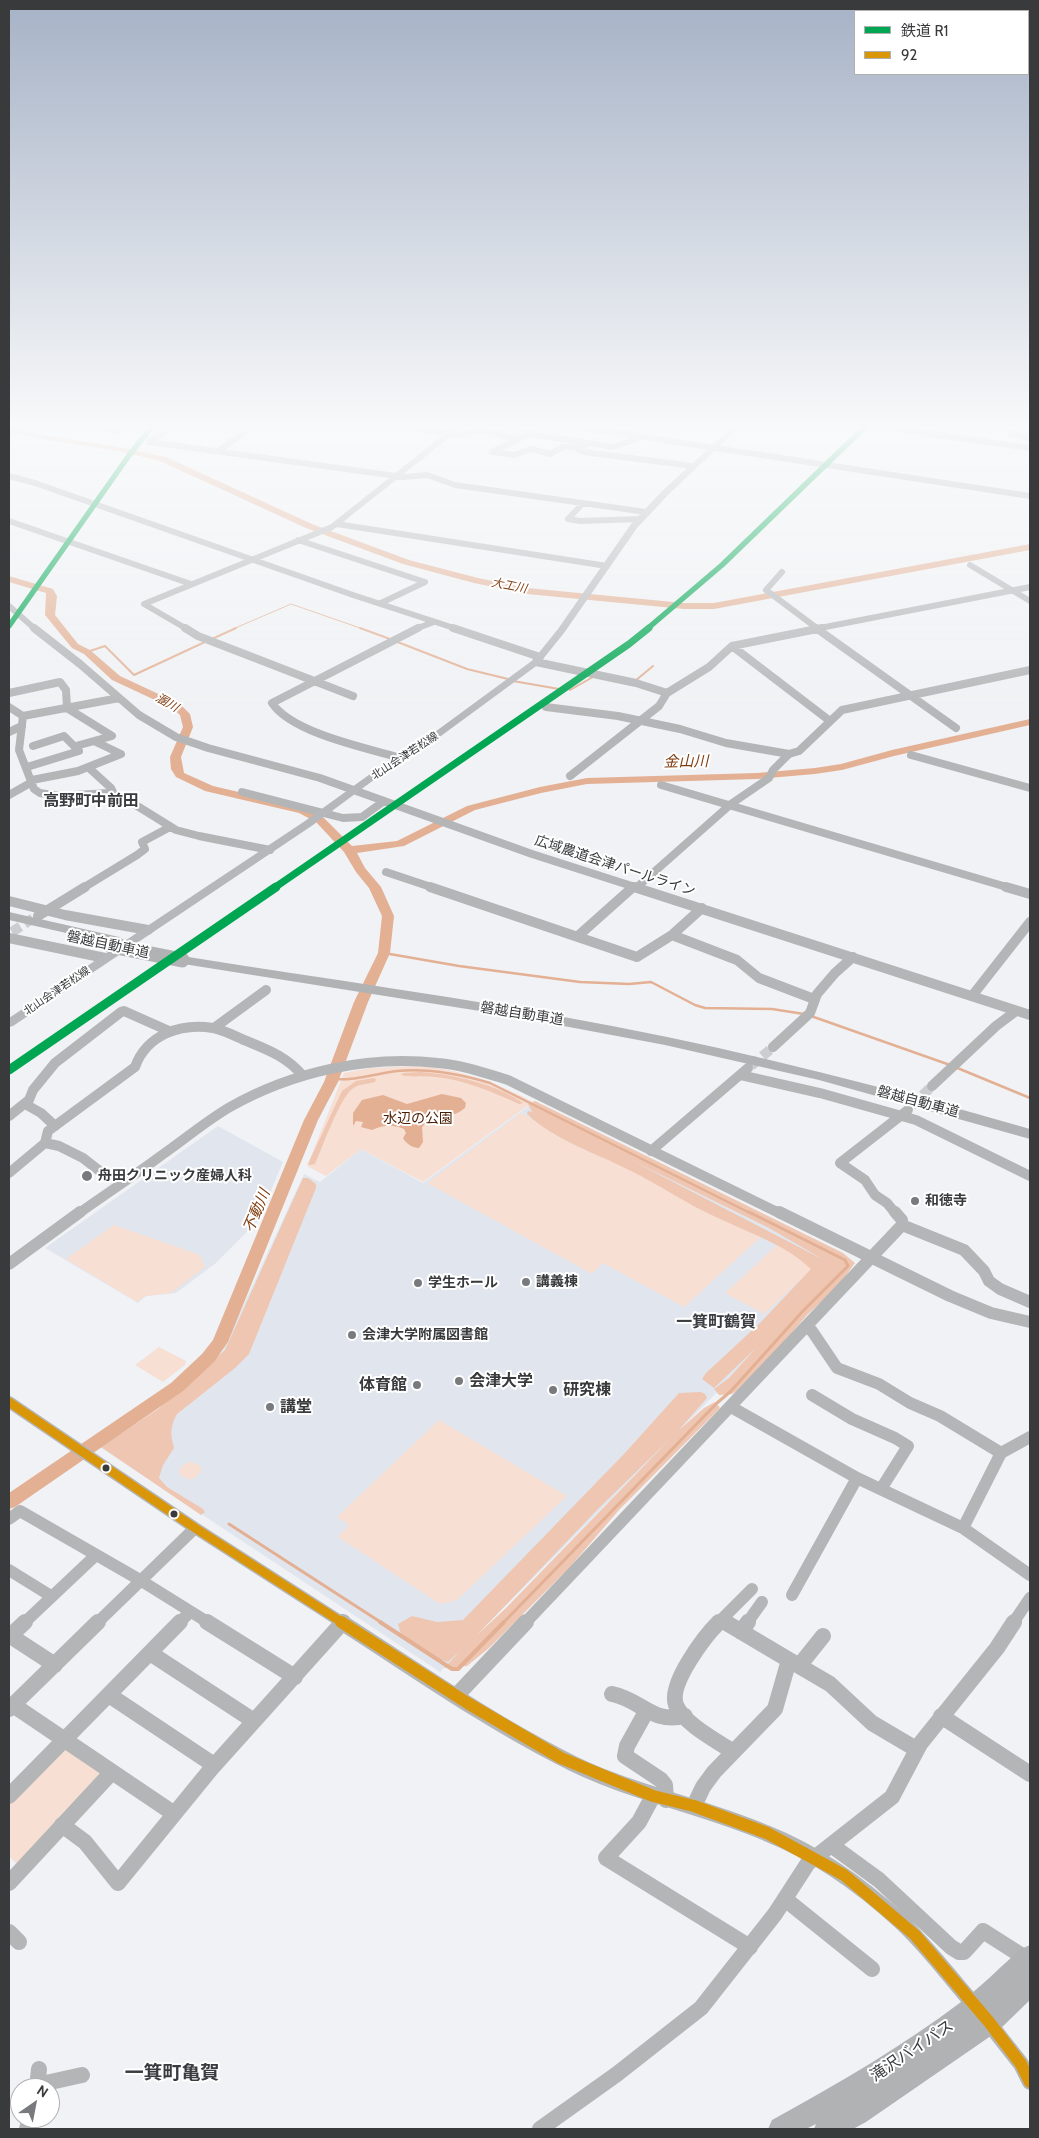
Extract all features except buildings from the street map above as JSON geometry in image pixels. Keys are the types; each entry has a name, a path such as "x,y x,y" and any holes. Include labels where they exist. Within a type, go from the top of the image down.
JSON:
{"highway":[{"name":"磐越自動車道","path":"9,916 112,949"},
{"name":"磐越自動車道","path":"9,932 112,949 186,957 550,1018 696,1047 849,1083 1030,1134"},
{"name":"磐越自動車道","path":"379,989 552,1013 699,1040 870,1081 1030,1126"},
{"name":"滝沢バイパス","path":"827,2129 857,2113 897,2086 982,2014 1029,1966"},
{"name":"滝沢バイパス","path":"781,2129 843,2096 904,2058 982,2014"}],"main road":[{"name":"北山会津若松線","path":"9,1023 112,949 148,930 310,823 354,790 427,742 538,659 637,523"}],"street":[{"path":"14,523 190,584"},
{"path":"149,523 538,659 587,674 633,682 667,693"},
{"path":"339,523 144,604 198,636 353,696"},
{"path":"335,526 607,566"},
{"path":"298,540 425,582 381,603"},
{"path":"970,566 1030,601"},
{"path":"782,572 766,590 817,629 956,728"},
{"path":"570,776 659,706 667,693 679,683 707,669 723,658 732,646 1030,587"},
{"path":"9,606 119,698"},
{"path":"401,758 306,728 288,720 272,707 272,703 404,634 434,622"},
{"path":"732,646 830,721"},
{"path":"546,707 639,721 680,729 726,743 789,754 799,751 830,721 847,709 1030,670"},
{"path":"9,693 60,682 64,685 68,695 67,708"},
{"path":"23,716 119,698"},
{"name":"広域農道会津パールライン","path":"119,698 150,723 192,743 313,776 450,826 635,888 1030,1015"},
{"path":"9,707 23,716"},
{"path":"67,708 112,736 76,746"},
{"path":"23,716 19,750 36,792 48,796 97,792 114,794 170,827 204,838 250,844 270,850"},
{"path":"9,732 22,726"},
{"path":"27,766 79,750 64,736 33,746"},
{"path":"9,795 32,781 89,768 121,754 96,742"},
{"path":"578,936 731,804 771,774 789,754"},
{"path":"911,755 1030,788"},
{"path":"64,756 78,770"},
{"path":"89,768 114,794"},
{"path":"661,785 731,804 1030,894"},
{"path":"242,792 343,818 362,817 384,801"},
{"path":"43,913 137,855 145,849 142,842 170,827"},
{"path":"386,872 636,957 672,935 702,908"},
{"path":"9,894 43,913"},
{"path":"9,901 43,913 148,930"},
{"path":"972,996 1030,922"},
{"path":"672,935 737,960 759,978 813,1003"},
{"path":"772,1047 805,1019 810,1013 813,1003 835,973 852,957"},
{"path":"214,1028 266,990"},
{"path":"9,1116 29,1100 33,1090 55,1063 121,1012 124,1011 169,1031"},
{"path":"932,1086 996,1026 1016,1011"},
{"path":"9,1173 45,1143 48,1132 122,1078 135,1066 138,1056 152,1041 169,1031 214,1028 279,1054 293,1064 303,1076"},
{"path":"9,1264 232,1107 280,1084 324,1070 370,1063 418,1061 473,1068 508,1080 872,1259 973,1306 1001,1316 1030,1322"},
{"path":"651,1151 745,1071 820,1093 905,1113 923,1124 1030,1176"},
{"path":"25,1104 55,1126"},
{"path":"457,1696 872,1259 902,1225 902,1220 887,1203 875,1195 865,1180 840,1163 905,1113"},
{"path":"45,1143 59,1146 83,1158 106,1176 132,1176"},
{"path":"902,1225 964,1250 984,1271 990,1281 1000,1289 1030,1302"},
{"path":"806,1327 812,1331 837,1368 879,1384 910,1403 940,1416 1001,1453"},
{"path":"812,1395 834,1406 845,1416 870,1428 892,1435 908,1446 882,1489"},
{"path":"9,1402 195,1528 457,1696 561,1758 660,1798 694,1806 767,1833 814,1857 854,1883 902,1923 982,2014 1021,2064 1030,2082"},
{"path":"731,1407 857,1478 963,1528 1030,1575"},
{"path":"963,1528 1001,1453 1030,1437"},
{"path":"792,1596 857,1478"},
{"path":"9,1519 20,1511 140,1580 295,1677"},
{"path":"173,1814 65,1740 11,1707 195,1528"},
{"path":"55,1665 9,1636 96,1555"},
{"path":"9,1570 52,1596"},
{"path":"732,1752 685,1716 676,1704 674,1697 676,1688 703,1640 714,1626 752,1589"},
{"path":"540,2129 617,2074 701,2008 750,1947 785,1899 808,1862 870,1816 892,1797 916,1749 997,1648 1030,1598"},
{"path":"741,1632 762,1602"},
{"path":"9,1796 190,1612"},
{"path":"722,1620 830,1684 872,1723 916,1749"},
{"path":"62,1824 85,1842 118,1882 132,1869 173,1814 214,1766 343,1622"},
{"path":"694,1806 703,1787 732,1752 775,1709 794,1663 823,1636"},
{"path":"150,1654 254,1721"},
{"path":"612,1694 628,1697 647,1710 671,1719 685,1716"},
{"path":"109,1696 214,1766"},
{"path":"647,1710 627,1746 625,1756 661,1780 665,1785 660,1798 632,1833 606,1858 750,1947"},
{"path":"941,1716 1030,1774"},
{"path":"9,1883 112,1772"},
{"path":"831,1845 874,1875 912,1907 951,1947 959,1952 964,1952 983,1932 1029,1966"},
{"path":"785,1899 872,1969"},
{"path":"60,2078 82,2075"}],"shaded area":[{"path":"420,1072 474,1081 500,1090 523,1103 519,1104 489,1091 458,1081 432,1076 401,1075 403,1073"},
{"path":"376,1079 375,1082 357,1086 347,1094 337,1112 315,1164 308,1164 342,1091 356,1081"},
{"path":"442,1094 461,1098 466,1103 465,1108 455,1114 438,1116 429,1120 422,1127 423,1142 419,1148 406,1142 403,1138 406,1133 400,1127 388,1126 372,1130 361,1127 363,1122 356,1121 353,1126 353,1113 362,1100 383,1095 407,1104"},
{"path":"535,1101 843,1253 855,1263 839,1285 807,1315 748,1384 732,1394 719,1395 714,1389 729,1378 756,1348 714,1388 702,1379 706,1373 760,1323 811,1269 779,1246 707,1213 618,1164 563,1139 527,1114 528,1111 532,1112 528,1104","holes":["627,1158 769,1228 824,1260"]},
{"name":"会津大学","path":"534,1102 848,1260 440,1672 100,1447 158,1410 222,1352 304,1174 320,1182 361,1149 423,1183"},
{"path":"218,1126 283,1162 258,1221 216,1263 176,1293 146,1296 138,1303 45,1248"},
{"path":"303,1178 308,1178 316,1184 316,1188 249,1354 235,1368 177,1414 173,1423 171,1435 174,1448 163,1465 159,1478 167,1487 203,1509 205,1512 201,1515 101,1447 158,1409 225,1350"},
{"path":"701,1392 707,1398 678,1431 704,1408 715,1402 720,1408 619,1510 569,1568 489,1648 467,1666 444,1668 461,1650 448,1662 432,1657 402,1638 398,1624 412,1616 437,1622 463,1620 624,1454 679,1393","holes":["672,1437 506,1608 477,1635 597,1510"]}],"green space":[{"name":"水辺の公園","path":"419,1066 449,1070 478,1078 533,1102 423,1182 361,1149 326,1176 307,1166 344,1073 370,1068"},
{"path":"521,1113 763,1235 684,1307 603,1263 592,1274 427,1183"},
{"path":"114,1225 200,1255 205,1267 171,1293 146,1296 137,1302 66,1259"},
{"path":"777,1245 816,1265 764,1314 725,1293"},
{"path":"159,1347 186,1361 185,1365 163,1382 135,1365"},
{"path":"439,1420 567,1496 457,1600 440,1604 338,1537 349,1525 337,1517"},
{"path":"191,1462 201,1466 201,1472 193,1479 187,1479 180,1475 179,1469 184,1464"},
{"path":"65,1744 108,1773 19,1866 9,1856 9,1800"}],"waterway":[{"name":"大工川","path":"302,523 406,562 477,581 527,591 684,606 714,606 1030,547"},
{"name":"溷川","path":"9,579 50,591 52,596 50,615 75,646 87,652 116,678 176,706 185,714 188,727 175,757 175,763 180,775 209,789 303,810 320,820 349,850"},
{"path":"233,629 291,604 363,629"},
{"path":"212,639 236,628"},
{"path":"360,628 390,639"},
{"path":"87,652 105,646 134,675 207,641"},
{"path":"395,641 467,669 508,679"},
{"path":"635,681 653,666"},
{"path":"570,690 593,677"},
{"path":"513,681 559,689"},
{"name":"金山川","path":"349,850 400,844 471,808 540,790 587,781 757,776 815,771 842,767 892,753 1030,722"},
{"name":"不動川","path":"9,1502 177,1387 208,1358 220,1342 311,1120 331,1082 361,1002 384,953 388,916 375,887 360,869 349,850"},
{"path":"384,953 459,966 580,982 629,984 651,982 695,1005 705,1008 772,1009 804,1014"},
{"path":"811,1016 950,1065"},
{"path":"955,1067 1030,1098"},
{"path":"331,1079 348,1079 397,1071 421,1070 456,1074 490,1083 752,1214"},
{"path":"503,1623 717,1403 731,1391 802,1312 848,1266 845,1260 749,1212"},
{"path":"229,1524 382,1623"},
{"path":"380,1622 452,1669 458,1669 504,1622"}],"tunnel":[{"path":"12,932 35,917"},
{"path":"751,1066 773,1047"},
{"path":"912,1106 932,1086"}],"railway":[{"path":"9,626 82,523"}],"rail line":[{"name":"R1","path":"9,626 82,523"},
{"name":"R1","path":"9,1070 629,644 692,592 766,523"}],"transit line":[{"name":"92","path":"9,1402 195,1528 469,1704 561,1758 653,1796 694,1806 767,1833 844,1875 915,1935 989,2022 1021,2064 1030,2082"}],"place":[{"name":"舟田クリニック産婦人科","path":"87,1176"},
{"name":"和徳寺","path":"915,1201"},
{"name":"講義棟","path":"526,1282"},
{"name":"学生ホール","path":"418,1283"},
{"name":"会津大学附属図書館","path":"352,1335"},
{"name":"会津大学","path":"459,1381"},
{"name":"体育館","path":"417,1385"},
{"name":"研究棟","path":"553,1390"},
{"name":"講堂","path":"270,1407"}],"district":[{"name":"高野町中前田","path":"91,801"},
{"name":"一箕町鶴賀","path":"716,1322"},
{"name":"一箕町亀賀","path":"172,2073"}]}
